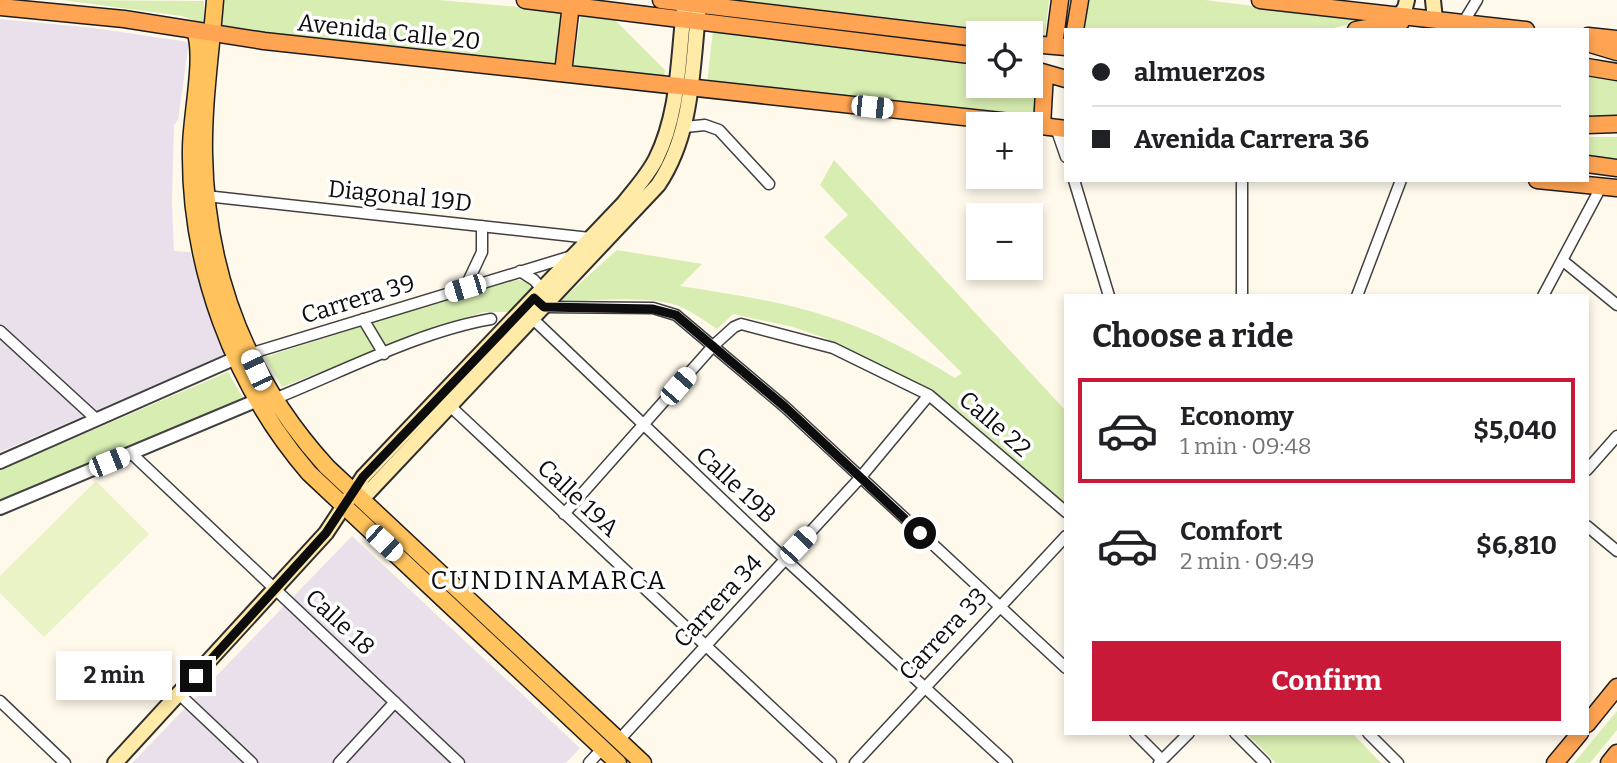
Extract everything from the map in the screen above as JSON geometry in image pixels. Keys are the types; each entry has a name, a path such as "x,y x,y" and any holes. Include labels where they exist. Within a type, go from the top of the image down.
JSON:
{"highway":[{"path":"1,7 34,0"},
{"path":"525,0 691,7 966,37"},
{"path":"662,0 966,54"},
{"path":"1060,0 1060,46"},
{"path":"1075,28 1080,0"},
{"path":"1260,0 1508,28"},
{"path":"563,74 571,4"},
{"name":"Avenida Calle 20","path":"1,7 124,19 264,41 1051,127"},
{"path":"1365,28 1435,20"},
{"path":"1589,36 1617,39"},
{"path":"1589,44 1617,52"},
{"path":"1589,66 1617,72"},
{"path":"1043,72 1064,78"},
{"path":"1043,93 1051,127"},
{"path":"1589,125 1617,124"},
{"path":"1589,164 1617,168"},
{"path":"1555,182 1609,188"},
{"path":"1589,722 1617,687"},
{"path":"1555,763 1578,735"},
{"path":"1609,763 1617,753"}],"main road":[{"path":"215,0 204,151 206,196 217,266 243,356"},
{"path":"1399,16 1407,0"},
{"path":"1433,0 1435,20"},
{"path":"357,495 540,298 658,185 675,156 684,127 683,86 691,7"},
{"path":"195,31 199,49 191,148 197,234 210,289 301,464 618,763"},
{"path":"115,763 326,533 344,505 450,406 533,319 540,298 573,256 624,203 656,161 683,86"},
{"path":"266,399 318,458 643,763"}],"street":[{"path":"1463,23 1476,0"},
{"path":"684,127 705,125 719,130 769,184"},
{"path":"1051,127 1064,153"},
{"path":"1075,182 1108,294"},
{"path":"1242,182 1242,294"},
{"path":"1358,294 1400,182"},
{"path":"1544,294 1562,260 1609,188"},
{"name":"Diagonal 19D","path":"206,196 590,238"},
{"path":"465,288 482,252 482,226"},
{"name":"Carrera 39","path":"243,356 573,256"},
{"path":"1562,260 1617,305"},
{"path":"520,271 534,279 540,298 653,309 676,315 785,407 1064,666"},
{"path":"363,319 384,354"},
{"path":"0,508 266,399 463,324 491,319"},
{"name":"Calle 19B","path":"533,319 643,426 1007,763"},
{"name":"Calle 22","path":"713,345 734,327 748,324 833,348 929,395 1064,510"},
{"path":"0,331 96,419"},
{"path":"564,514 713,345"},
{"path":"0,462 243,356"},
{"name":"Carrera 34","path":"619,740 860,478 929,395"},
{"name":"Calle 19A","path":"450,406 831,763"},
{"path":"1589,468 1617,436"},
{"name":"Calle 18","path":"131,453 459,763"},
{"path":"1589,528 1617,551"},
{"name":"Carrera 33","path":"855,763 1064,538"},
{"path":"179,694 252,763"},
{"path":"0,701 65,763"},
{"path":"339,763 395,702"},
{"path":"1137,735 1161,761 1185,736"},
{"path":"1237,735 1265,763"},
{"path":"1370,735 1398,763"},
{"path":"589,763 602,749"}],"shaded area":[{"path":"0,19 94,28 189,42 178,120 174,125 174,251 190,252 225,348 224,355 0,452"},
{"path":"352,536 580,748 566,763 132,763"}],"green space":[{"path":"62,0 204,1 204,24 182,16"},
{"path":"224,0 439,0 563,11 557,66 221,31"},
{"path":"741,0 1049,0 1045,36 1043,21 966,21 966,27"},
{"path":"1087,0 1205,0 1368,20 1333,28 1083,28"},
{"path":"581,14 613,18 665,70 664,78 573,68"},
{"path":"713,30 966,62 966,98 1037,98 1038,112 981,112 707,83"},
{"path":"1589,74 1617,80 1617,118 1589,119"},
{"path":"1589,137 1617,137 1617,161 1589,156"},
{"path":"834,160 1064,409 1064,502 932,391 825,338 793,327 733,314 717,329 682,307 656,301 559,302 617,250 702,264 680,286 811,311 894,343 955,378 962,373 824,237 848,215 820,185"},
{"path":"519,280 535,289 514,312 484,312 441,325 282,387 265,357 501,282"},
{"path":"228,372 243,398 0,500 0,470"},
{"path":"96,481 149,534 44,637 0,593 0,576"},
{"path":"1617,711 1617,730 1590,763 1574,763"},
{"path":"1248,735 1354,735 1381,763 1276,763"}],"district":[{"name":"CUNDINAMARCA","path":"549,580"}],"route":[{"path":"196,676 326,533 363,477 534,298 544,307 653,309 676,315 785,407 920,533"}]}
